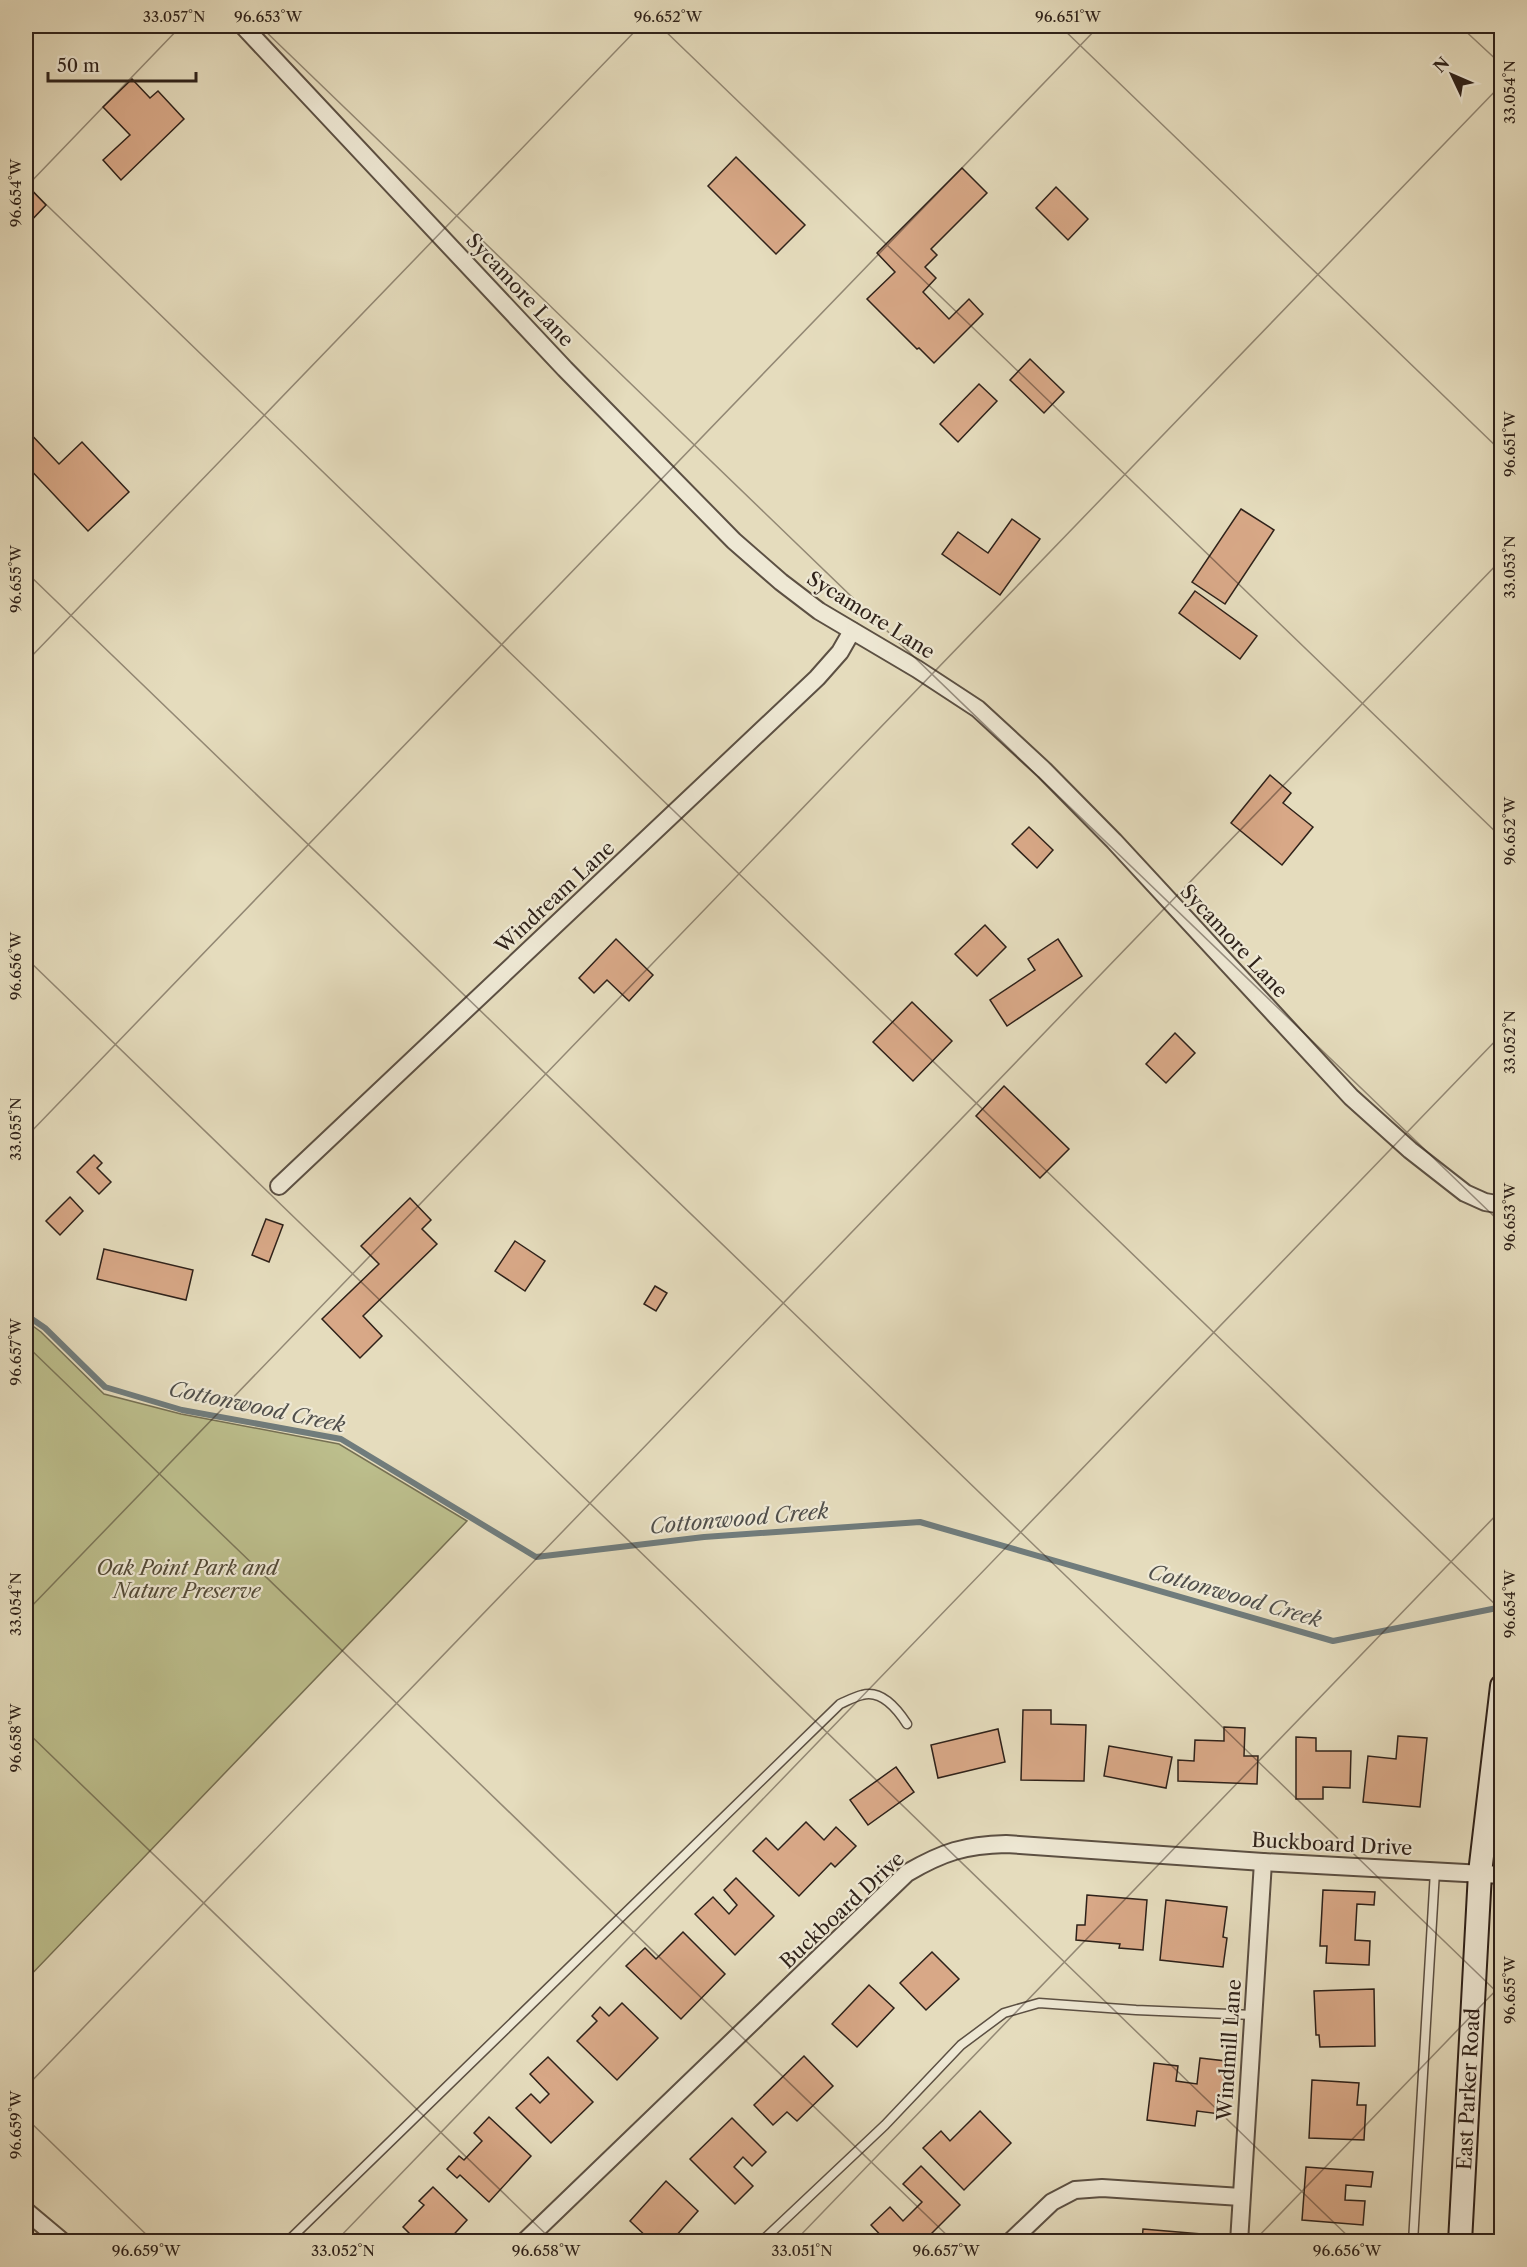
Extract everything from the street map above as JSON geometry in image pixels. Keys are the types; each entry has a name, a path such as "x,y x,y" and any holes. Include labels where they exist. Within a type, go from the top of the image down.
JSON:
{"main road":[{"name":"East Parker Road","path":"1460,2241 1491,1874 1502,1686"}],"street":[{"name":"Sycamore Lane","path":"243,26 558,361 734,541 819,611 962,696 1000,728 1114,841 1351,1098 1410,1150 1465,1193 1485,1202 1502,1205"},
{"name":"Windream Lane","path":"279,1186 816,678 840,652 852,632"},
{"name":"Buckboard Drive","path":"524,2241 907,1873 934,1857 976,1844 1006,1844 1263,1862 1491,1874"},
{"name":"Windmill Lane","path":"1239,2241 1263,1862"},
{"path":"1010,2241 1052,2202 1075,2190 1102,2188 1241,2197"},
{"path":"26,2211 63,2241"}],"lane":[{"path":"287,2241 840,1704 864,1694 880,1697 896,1707 907,1724"},
{"path":"1413,2241 1435,1870"},
{"path":"761,2241 885,2125 961,2044 1004,2013 1039,2003 1253,2015"}],"green space":[{"name":"Oak Point Park and Nature Preserve","path":"26,1321 41,1332 104,1394 181,1414 339,1444 467,1521 26,1980"}],"building":[{"path":"132,79 150,98 158,91 184,119 121,180 103,160 130,135 103,107"},
{"path":"736,157 805,225 776,254 708,186"},
{"path":"962,168 987,193 931,249 937,255 925,267 936,278 923,292 949,319 969,299 983,314 934,363 867,299 895,272 877,253"},
{"path":"26,184 46,205 26,226"},
{"path":"1056,187 1088,219 1068,240 1036,208"},
{"path":"1030,359 1064,392 1044,413 1010,380"},
{"path":"979,384 997,401 958,442 940,424"},
{"path":"26,429 59,464 82,442 129,492 88,531 26,465"},
{"path":"1241,509 1274,530 1225,604 1192,582"},
{"path":"1012,519 1040,539 1000,595 942,554 958,532 988,553"},
{"path":"1195,591 1257,636 1240,659 1179,613"},
{"path":"1270,775 1291,793 1283,803 1313,827 1282,865 1231,823"},
{"path":"1029,827 1053,850 1037,868 1012,844"},
{"path":"985,925 1006,947 977,976 955,954"},
{"path":"616,939 653,975 629,1001 607,980 594,993 579,978"},
{"path":"1058,939 1082,976 1007,1026 990,1000 1035,970 1028,959"},
{"path":"912,1002 952,1041 913,1081 873,1042"},
{"path":"1175,1033 1195,1053 1166,1083 1146,1064"},
{"path":"1004,1086 1069,1149 1040,1178 976,1116"},
{"path":"94,1155 102,1163 97,1168 111,1182 99,1194 77,1172"},
{"path":"70,1197 83,1211 60,1235 46,1221"},
{"path":"410,1198 431,1220 422,1229 437,1244 363,1316 382,1336 360,1358 322,1319 379,1264 361,1246"},
{"path":"266,1219 283,1225 269,1262 252,1255"},
{"path":"515,1241 545,1261 525,1291 495,1271"},
{"path":"104,1249 193,1270 186,1300 97,1279"},
{"path":"655,1286 667,1293 656,1311 644,1304"},
{"path":"1023,1710 1051,1710 1051,1724 1086,1725 1084,1781 1021,1780"},
{"path":"1224,1727 1245,1728 1244,1756 1258,1756 1257,1784 1178,1781 1178,1760 1194,1761 1195,1740 1224,1741"},
{"path":"998,1729 1005,1762 938,1778 931,1745"},
{"path":"1398,1736 1427,1738 1420,1807 1363,1802 1368,1756 1396,1759"},
{"path":"1296,1737 1316,1738 1316,1751 1351,1751 1350,1788 1323,1787 1323,1799 1296,1799"},
{"path":"1109,1746 1172,1757 1166,1788 1104,1776"},
{"path":"896,1767 914,1792 868,1825 850,1800"},
{"path":"806,1822 824,1840 836,1827 856,1846 835,1867 831,1863 799,1896 753,1851 766,1838 778,1850"},
{"path":"736,1878 774,1916 735,1955 695,1914 713,1897 729,1914 737,1905 724,1890"},
{"path":"1323,1890 1375,1892 1374,1905 1357,1904 1355,1940 1370,1941 1369,1965 1326,1963 1327,1946 1320,1946"},
{"path":"1087,1895 1147,1900 1143,1950 1119,1948 1120,1944 1076,1940 1077,1925 1085,1925"},
{"path":"1166,1900 1227,1907 1223,1937 1227,1938 1223,1967 1160,1960"},
{"path":"683,1932 725,1974 681,2019 626,1966 645,1948 656,1959"},
{"path":"932,1952 959,1979 926,2010 900,1983"},
{"path":"869,1985 894,2008 857,2047 832,2024"},
{"path":"1374,1989 1375,2046 1320,2047 1319,2035 1316,2035 1314,1991"},
{"path":"622,2003 658,2038 617,2080 577,2041 597,2021 592,2016 600,2007 609,2016"},
{"path":"804,2056 833,2086 797,2121 787,2112 773,2125 754,2105"},
{"path":"548,2057 593,2102 551,2143 516,2108 531,2094 540,2103 549,2094 530,2074"},
{"path":"1200,2058 1226,2061 1220,2114 1197,2111 1195,2126 1147,2120 1154,2063 1178,2066 1176,2081 1197,2084"},
{"path":"1312,2080 1359,2083 1357,2105 1366,2105 1364,2140 1309,2138"},
{"path":"980,2111 1011,2143 964,2190 923,2148 941,2131 950,2141"},
{"path":"489,2117 531,2156 489,2202 460,2175 457,2178 447,2169 459,2156 464,2160 482,2141 474,2133"},
{"path":"732,2118 766,2152 752,2166 743,2157 734,2167 753,2186 735,2204 690,2159"},
{"path":"921,2166 960,2205 923,2242 887,2242 871,2225 890,2207 903,2221 922,2202 903,2184"},
{"path":"1306,2167 1373,2172 1371,2187 1346,2185 1345,2200 1365,2201 1363,2225 1302,2220"},
{"path":"666,2181 698,2211 675,2237 680,2242 652,2242 630,2221"},
{"path":"433,2187 467,2220 447,2242 402,2242 410,2234 403,2227 424,2205 419,2201"},
{"path":"1143,2229 1213,2235 1213,2242 1142,2242"}],"waterway":[{"name":"Cottonwood Creek","path":"26,1315 45,1328 105,1387 182,1410 341,1439 536,1557 704,1537 920,1522 1333,1641 1502,1607"}]}
